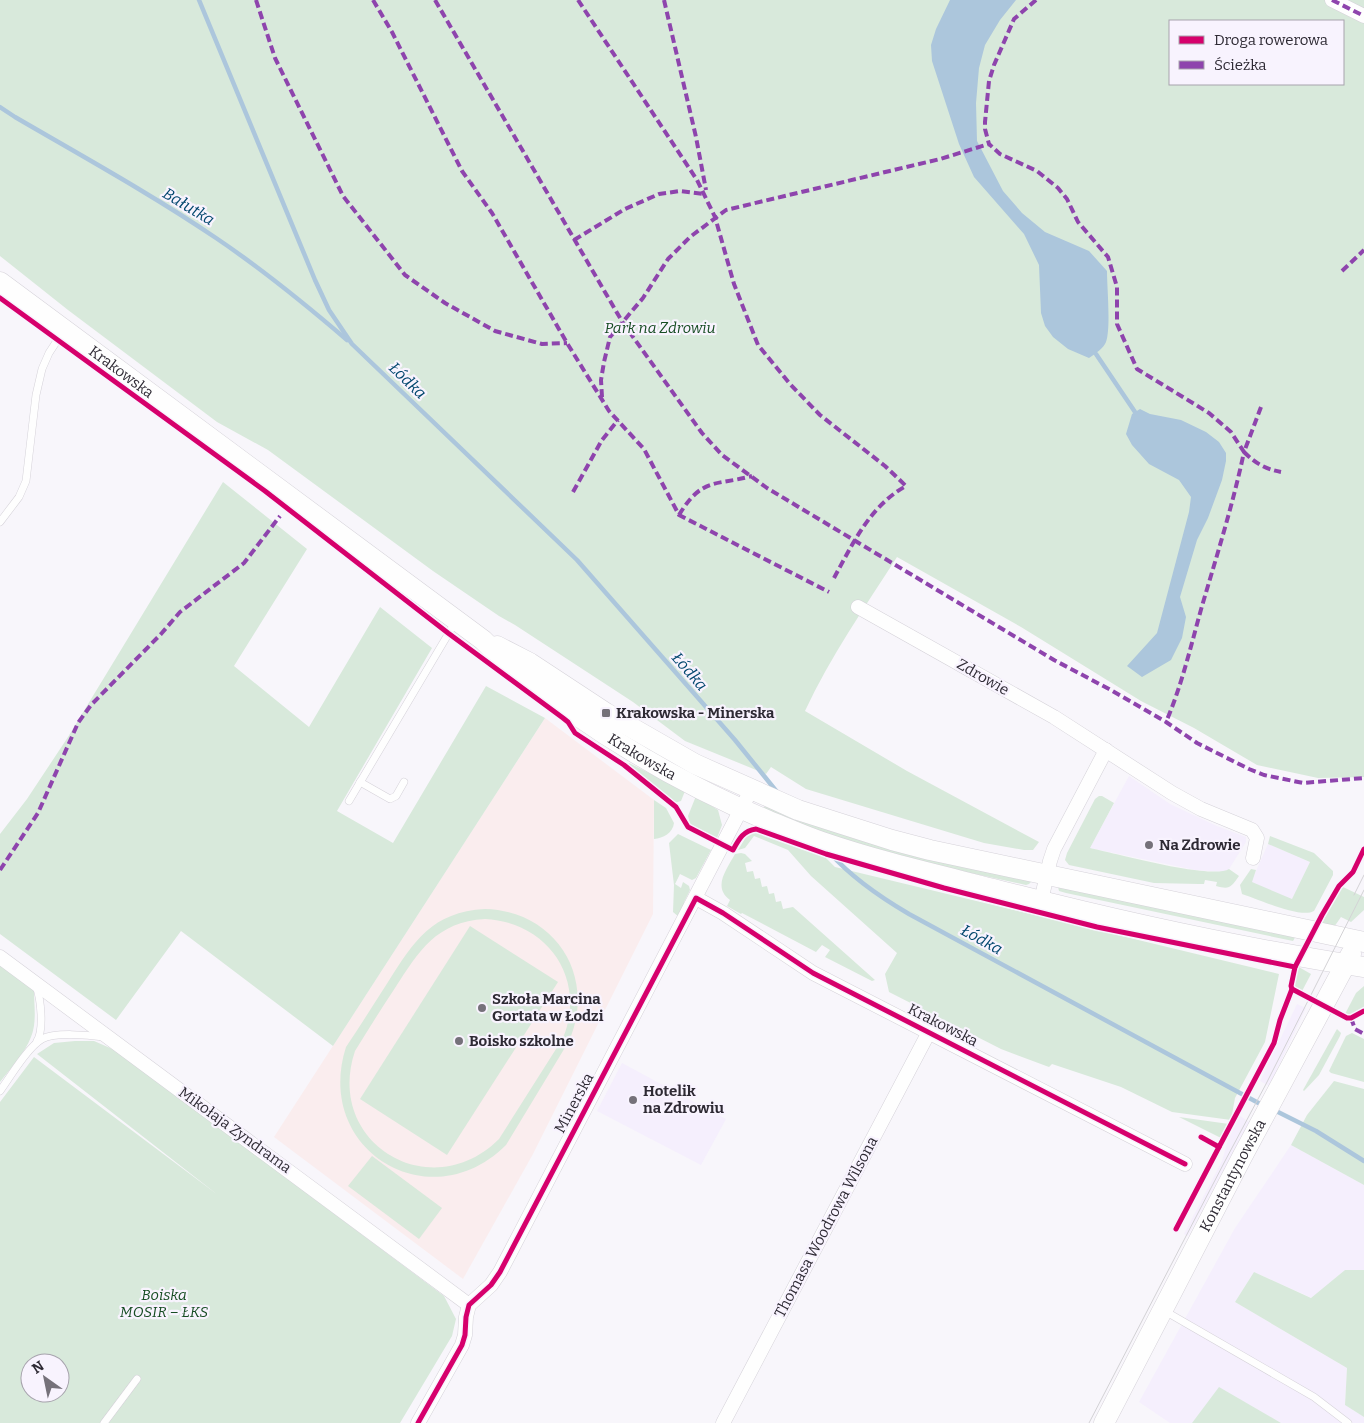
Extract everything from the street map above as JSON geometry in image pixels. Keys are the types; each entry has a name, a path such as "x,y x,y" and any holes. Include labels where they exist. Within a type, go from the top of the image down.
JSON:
{"main road":[{"name":"Krakowska","path":"0,282 483,640 530,663 606,713 695,764 810,814 930,850 1362,938"},
{"name":"Krakowska","path":"483,640 520,675 605,735 666,772 741,809 795,832 845,849 1094,914 1270,951 1355,965"},
{"name":"Konstantynowska","path":"1104,1423 1162,1309 1279,1089 1355,965 1362,938"}],"street":[{"path":"1332,0 1364,16"},
{"name":"Zdrowie","path":"858,607 1054,717 1172,794 1201,809 1252,830 1257,838 1253,858"},
{"path":"1041,901 1050,861 1058,842 1106,750"},
{"name":"Minerska","path":"469,1304 491,1285 500,1272 741,809 758,793"},
{"name":"Krakowska","path":"696,898 814,973 1186,1164"},
{"name":"Mikołaja Zyndrama","path":"0,957 469,1304"},
{"name":"Thomasa Woodrowa Wilsona","path":"723,1423 929,1032"},
{"path":"418,1423 462,1344 469,1304"}],"lane":[{"path":"0,522 20,497 26,481 36,395 42,369 49,353 64,330"},
{"path":"349,801 456,621"},
{"path":"360,782 390,799 396,796 404,782"},
{"path":"0,1091 39,1038 41,1029 39,995 34,982"},
{"path":"34,1046 43,1038 55,1036 77,1034 110,1038"},
{"path":"1162,1309 1314,1397 1348,1423"},
{"path":"104,1423 137,1379"}],"shaded area":[{"name":"Szkoła Marcina Gortata w Łodzi","path":"545,718 654,800 653,914 533,1154 463,1279 274,1137"},
{"path":"1129,776 1170,804 1246,837 1246,842 1229,869 1224,872 1195,870 1090,848"},
{"path":"1268,844 1310,862 1292,900 1251,882"},
{"path":"1297,1004 1306,1008 1269,1086 1260,1081"},
{"path":"622,1063 726,1119 701,1165 597,1111"},
{"path":"1240,1116 1249,1122 1188,1236 1184,1234 1222,1161 1228,1140"},
{"path":"1291,1145 1364,1185 1364,1270 1345,1270 1312,1298 1254,1272 1235,1302 1347,1368 1345,1405 1364,1417 1364,1423 1281,1423 1219,1388 1192,1423 1170,1423 1139,1402 1235,1228"}],"green space":[{"name":"Park na Zdrowiu","path":"0,0 1364,0 1364,777 1318,778 1257,765 1194,728 1141,701 1021,627 897,557 860,613 805,711 907,771 1039,842 1033,850 984,843 806,789 771,767 766,774 685,741 633,702 433,571 268,450 217,422 68,310 0,256"},
{"path":"223,482 307,549 234,666 309,727 380,607 432,648 337,811 393,843 486,686 545,718 333,1046 181,931 116,1020 0,934 0,834 27,799 68,737"},
{"path":"629,763 685,791 681,801 670,803 626,770"},
{"path":"696,796 718,810 722,825 717,838 690,824 688,816"},
{"path":"1099,796 1114,803 1090,848 1184,869 1219,871 1229,869 1239,876 1230,887 1224,888 1216,886 1217,882 1205,880 1204,884 1154,883 1069,865 1065,860 1067,853 1095,799"},
{"path":"654,800 666,808 674,823 672,830 667,834 654,839"},
{"path":"766,806 1032,881 1026,885 929,864 833,837 763,808"},
{"path":"755,832 764,833 825,857 835,867 1279,974 1265,1042 1235,1098 1231,1120 1172,1112 1121,1087 1052,1064 1049,1067 1001,1049 889,992 885,974 897,953 811,876 788,850 754,836 745,848 738,850 746,837"},
{"path":"678,834 711,850 696,878 692,880 680,874 675,884 681,888 683,882 689,886 690,890 684,902 684,909 679,917 673,912 674,885 669,843"},
{"path":"1270,836 1314,853 1333,871 1333,875 1314,911 1308,913 1290,910 1242,894 1240,885 1251,869 1256,870 1252,882 1292,899 1310,862 1268,844"},
{"path":"735,854 745,854 752,861 745,863 747,872 753,871 755,879 760,878 762,887 767,886 769,894 774,893 776,902 781,901 783,909 793,907 875,980 872,981 825,957 830,950 822,945 816,952 727,906 730,900 722,889 723,878"},
{"path":"1058,887 1296,936 1293,941 1066,893 1059,891"},
{"path":"1343,887 1364,897 1364,910 1351,922 1341,917 1334,927 1321,925 1340,888"},
{"path":"485,909 510,913 532,921 550,935 564,951 573,971 578,993 576,1017 569,1041 506,1145 476,1167 444,1176 413,1175 385,1163 362,1143 346,1116 340,1084 346,1047 397,967 416,942 426,931 438,923 467,911","holes":["485,919 507,923 527,931 544,942 557,958 565,975 570,995 569,1016 563,1038 499,1139 472,1159 443,1167 415,1165 390,1155 369,1137 355,1113 349,1084 355,1051 412,962 441,932 468,921"]},
{"name":"Boisko szkolne","path":"470,926 558,982 447,1155 360,1099"},
{"path":"0,965 34,990 35,1014 33,1032 25,1049 0,1082"},
{"path":"1297,966 1311,974 1301,993 1295,990 1293,986"},
{"path":"1364,986 1364,1008 1352,1015 1345,1014 1356,993"},
{"path":"1337,1029 1341,1033 1340,1036 1319,1075 1304,1091 1303,1090"},
{"path":"1352,1033 1364,1039 1364,1082 1329,1071 1346,1036"},
{"name":"Boiska MOSIR – ŁKS","path":"75,1041 94,1041 117,1051 444,1296 456,1319 452,1336 400,1423 0,1423 0,1102 34,1057 218,1195 37,1054 54,1043"},
{"path":"1334,1081 1364,1089 1364,1185 1291,1145 1307,1115"},
{"path":"1179,1117 1229,1124 1221,1138"},
{"path":"372,1156 442,1208 419,1239 348,1186"},
{"path":"1345,1270 1364,1270 1364,1417 1345,1405 1347,1368 1235,1302 1254,1272 1311,1298"},
{"path":"1219,1387 1281,1423 1192,1423"}],"water":[{"path":"950,0 1016,0 1000,20 985,45 979,68 976,103 977,141 1003,191 1022,213 1045,232 1089,251 1107,271 1109,317 1106,342 1099,351 1089,358 1068,349 1053,337 1045,326 1041,313 1039,265 1024,234 974,177 959,144 932,61 931,45 936,29"},
{"path":"1140,409 1150,414 1181,420 1206,432 1219,442 1226,453 1222,480 1208,518 1197,540 1180,597 1186,617 1182,638 1171,660 1142,677 1127,666 1157,633 1189,512 1191,497 1179,480 1149,464 1132,445 1126,434 1132,414"}],"waterway":[{"name":"Łódka","path":"199,0 315,280 329,310 352,344 577,560 735,740 777,792"},
{"name":"Bałutka","path":"0,107 142,191 216,238 283,287 347,340"},
{"path":"1096,354 1135,412"},
{"name":"Łódka","path":"830,853 867,886 909,914 1264,1106"},
{"name":"Łódka","path":"1274,1110 1316,1131 1364,1161"}],"tram line":[{"path":"1354,895 1364,875"},
{"path":"1089,1423 1266,1084 1364,890"}],"marked path":[{"path":"256,0 275,58 343,196 405,275 445,303 495,331 542,344 567,343"},
{"path":"373,0 392,32 462,171 492,213 567,343 609,411 644,449 679,515 829,592"},
{"path":"435,0 623,323 702,433 722,455 767,488 1054,660 1166,722 1197,743 1264,775 1303,783 1364,778"},
{"path":"578,0 697,180 715,217 734,284 758,345 790,384 820,415 885,466 906,486 893,494 872,515 834,578"},
{"path":"664,0 696,137 706,190"},
{"path":"1036,0 1014,19 994,65 989,81 985,122 989,144 1000,154 1037,171 1058,188 1067,199 1078,222 1108,257 1117,287 1117,324 1137,369 1209,413 1231,432 1244,452 1230,510 1186,665 1166,722"},
{"path":"1332,0 1364,16"},
{"path":"602,397 601,380 610,337 643,298 668,259 690,237 726,210 940,159 989,144"},
{"path":"574,240 625,209 659,194 680,191 704,194"},
{"path":"1342,271 1364,250"},
{"path":"1261,407 1244,452 1261,465 1281,472"},
{"path":"573,492 602,440 618,420"},
{"path":"679,515 687,503 702,489 710,485 752,476"},
{"path":"0,870 38,813 78,723 91,705 180,612 244,563 280,516"},
{"path":"1351,1018 1355,1029 1364,1034"}],"cycle path":[{"path":"0,298 265,491 448,633 563,718 575,733 624,765 676,807 688,827 733,850 739,839 756,829 826,854 944,888 1097,927 1295,967"},
{"path":"1201,1137 1219,1147 1274,1043 1280,1020 1292,989 1295,967 1322,915 1339,886 1353,872 1364,849"},
{"path":"418,1423 462,1345 469,1305 491,1285 500,1272 696,898 723,913 813,973 1185,1164"},
{"path":"1292,989 1347,1018 1351,1018 1364,1011"},
{"path":"1176,1229 1219,1147"}],"place":[{"name":"Krakowska - Minerska","path":"606,713"},
{"name":"Na Zdrowie","path":"1149,845"},
{"name":"Szkoła Marcina Gortata w Łodzi","path":"482,1008"},
{"name":"Boisko szkolne","path":"459,1041"},
{"name":"Hotelik na Zdrowiu","path":"633,1100"}]}
